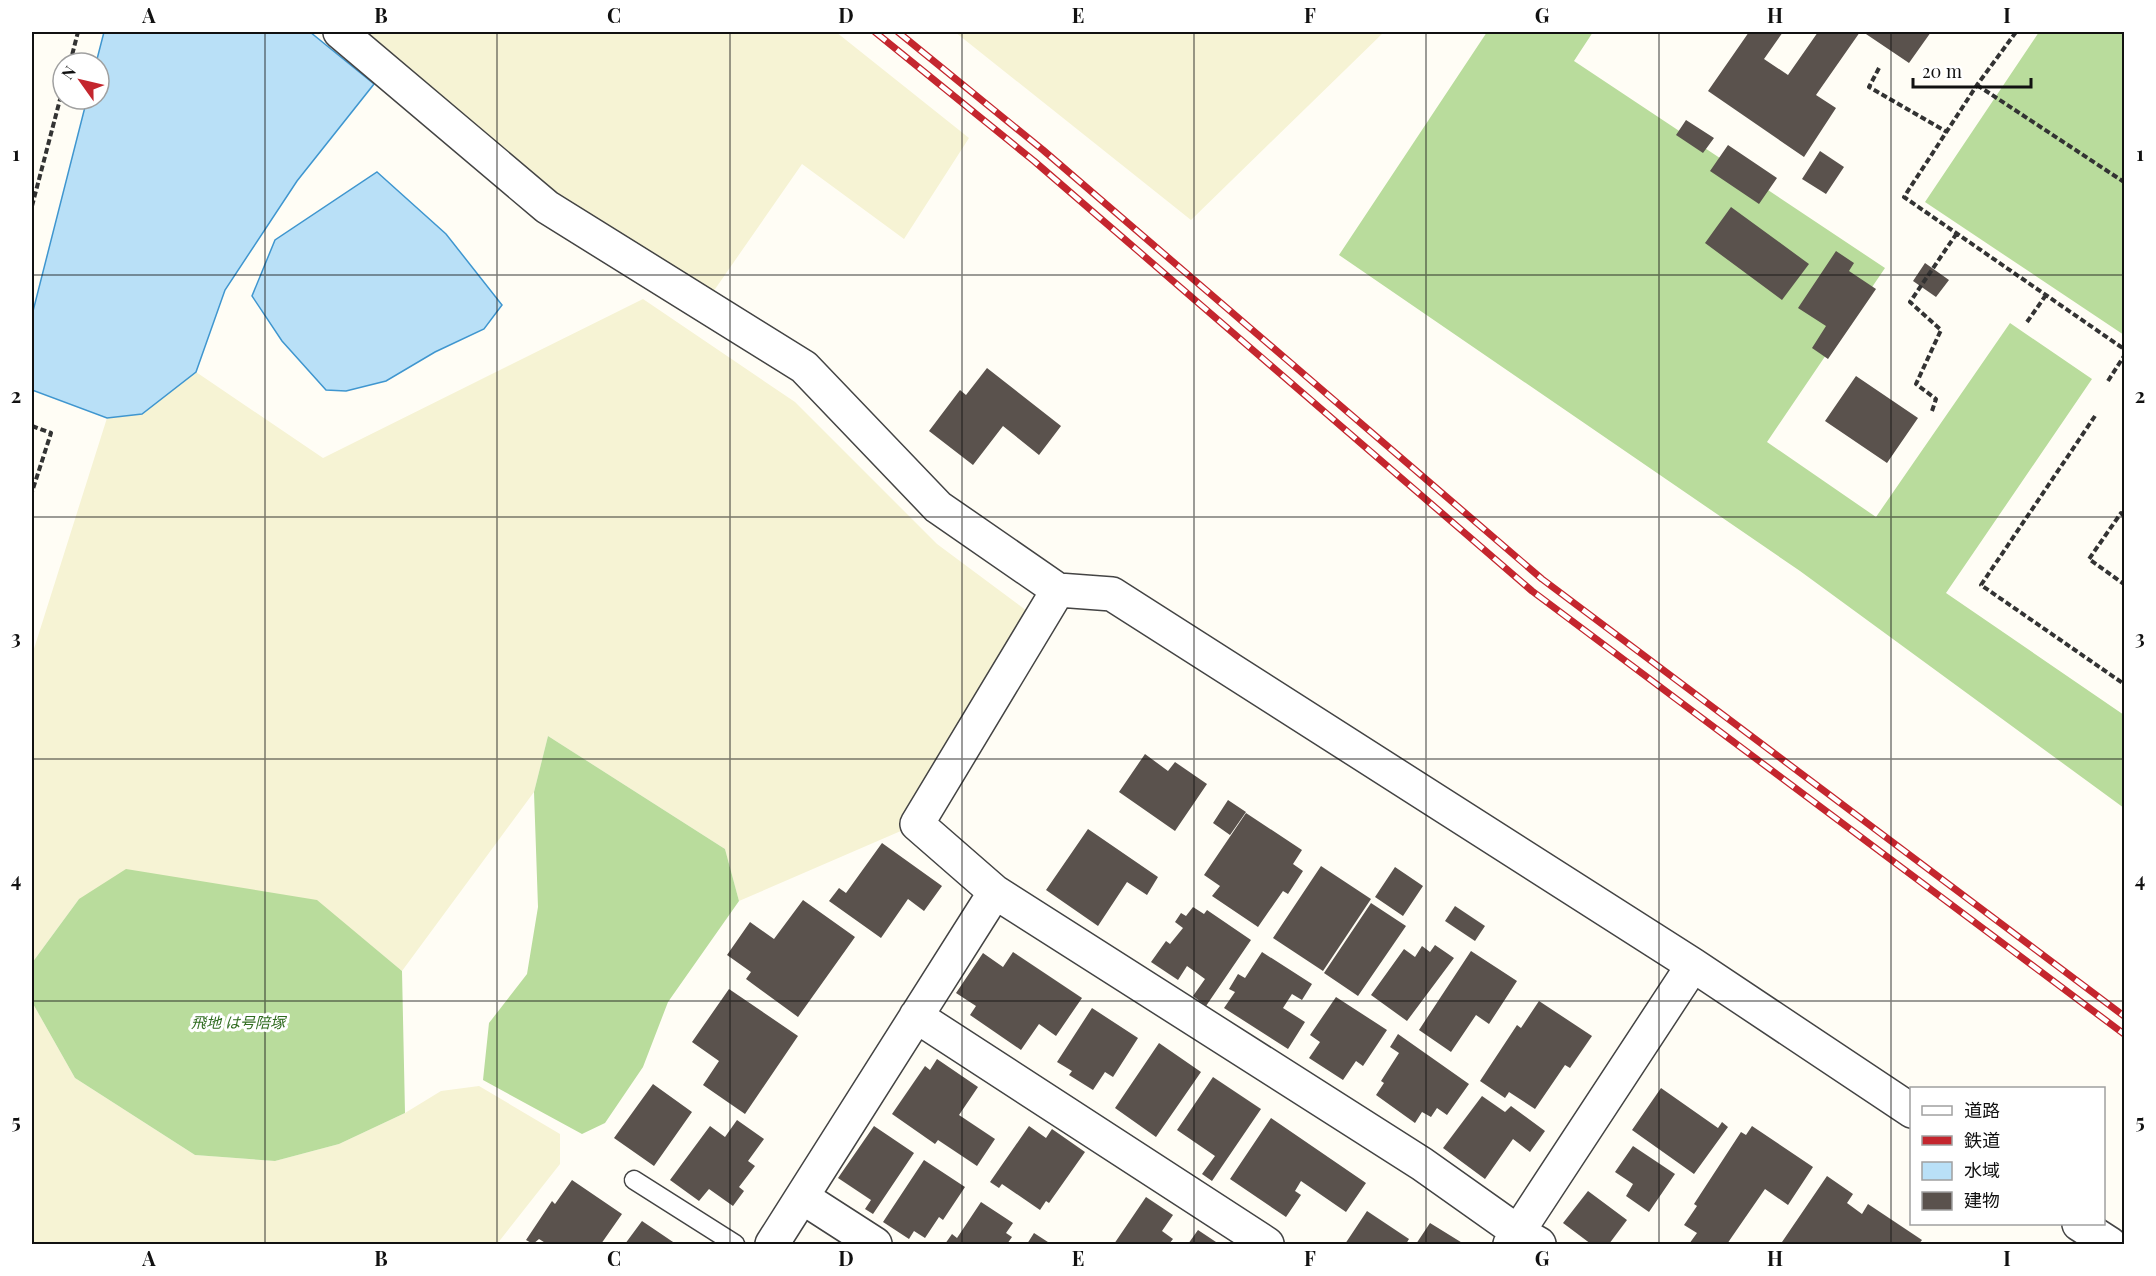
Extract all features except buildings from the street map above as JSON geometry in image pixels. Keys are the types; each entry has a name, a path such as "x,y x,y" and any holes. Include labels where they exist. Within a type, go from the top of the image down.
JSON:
{"street":[{"path":"340,32 547,207 804,367 938,507 1058,590 1112,594 1693,965 1910,1110"},
{"path":"1058,590 917,824 995,892 1422,1164 1523,1240 1693,965"},
{"path":"772,1245 995,892"},
{"path":"916,1016 1268,1245"},
{"path":"802,1197 875,1245"},
{"path":"2080,1225 2110,1245"}],"lane":[{"path":"634,1180 735,1245"}],"path":[{"path":"73,51 78,32"},
{"path":"2016,32 1977,85 1904,197 2124,349"},
{"path":"1879,68 1869,87 1947,132"},
{"path":"1977,85 2124,182"},
{"path":"32,206 57,111"},
{"path":"1932,411 1936,399 1916,384 1941,330 1910,302 1957,234"},
{"path":"2028,322 2046,295"},
{"path":"2108,381 2124,356"},
{"path":"2095,416 1982,585 2124,684"},
{"path":"32,426 51,433 32,492"},
{"path":"2124,516 2121,513 2089,559 2124,584"}],"shaded area":[{"path":"340,32 836,32 969,138 904,239 802,164 704,305"},
{"path":"955,32 1384,32 1191,220"},
{"path":"643,299 795,402 937,544 1039,620 917,824 739,901 725,849 548,736 534,792 402,971 361,937 79,899 32,963 32,655 107,418 142,414 196,372 323,458"},
{"path":"32,1002 75,1078 195,1155 275,1161 339,1144 405,1113 441,1091 479,1086 560,1134 560,1164 497,1244 32,1244"}],"green space":[{"path":"1487,32 1593,32 1574,61 1885,268 1767,442 1876,517 2010,323 2092,379 1946,593 2124,715 2124,808 1800,571 1339,255"},
{"path":"2039,32 2124,32 2124,335 1925,202"},
{"path":"548,736 725,849 739,901 668,1002 643,1067 605,1123 582,1134 483,1080 489,1023 527,974 538,907 534,792"},
{"name":"飛地 は号陪塚","path":"126,869 317,900 402,971 405,1113 339,1144 275,1161 195,1155 75,1078 32,1002 32,963 79,899"}],"water":[{"path":"104,32 310,32 374,84 297,181 225,290 196,372 142,414 107,418 32,390 32,315 84,111 111,111 111,51 99,51"},
{"path":"377,172 446,234 502,305 484,329 435,352 386,381 346,391 326,390 282,341 252,296 275,240"}],"railway":[{"path":"875,32 1034,161 1532,591 2124,1034"},
{"path":"898,32 1043,150 1542,579 2124,1016"}]}
